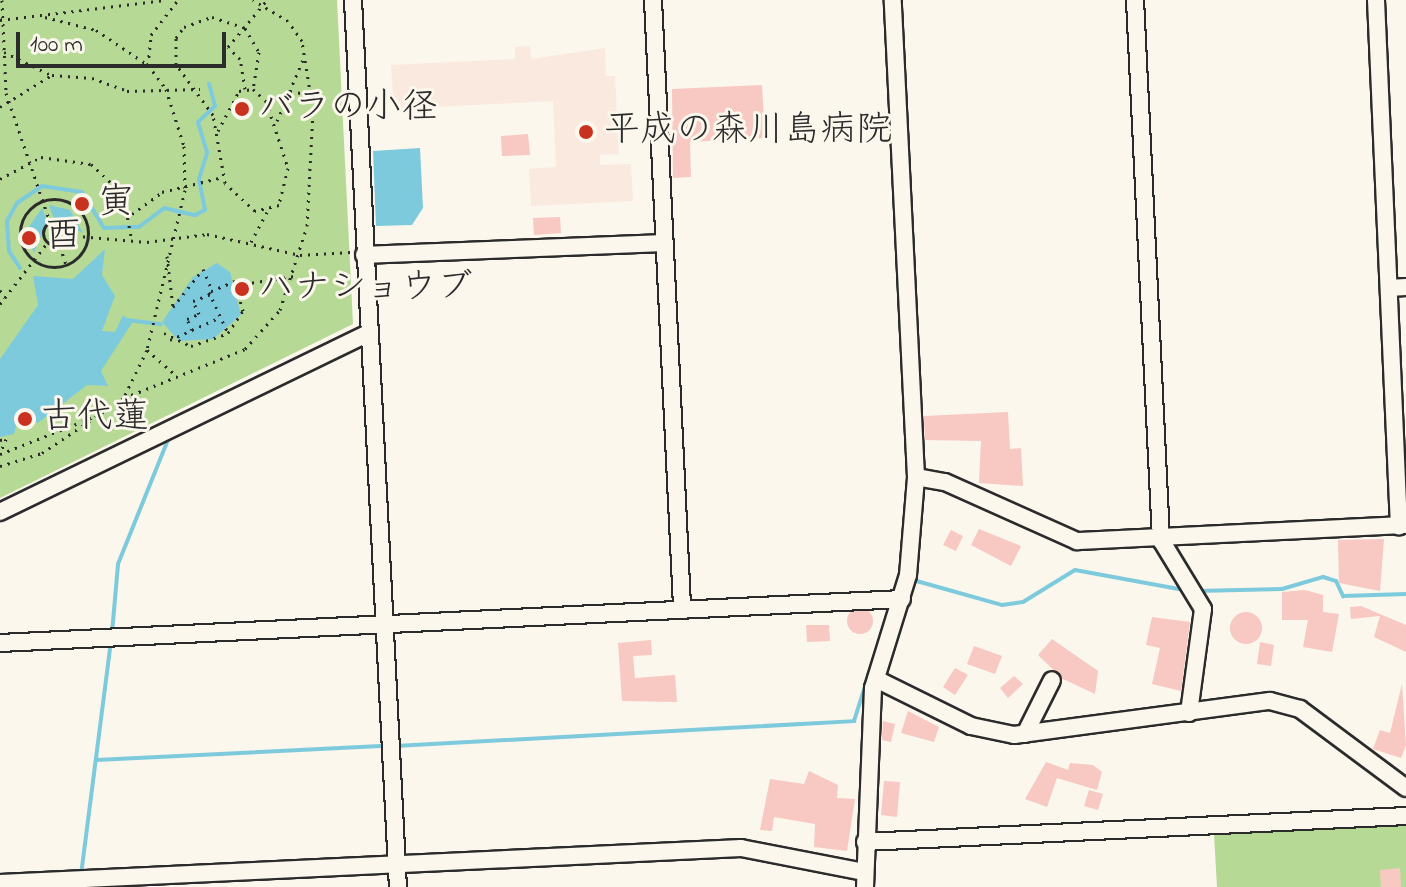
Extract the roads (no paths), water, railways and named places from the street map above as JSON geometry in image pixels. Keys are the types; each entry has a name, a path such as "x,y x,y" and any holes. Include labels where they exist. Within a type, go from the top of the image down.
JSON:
{"street":[{"path":"353,0 358,254 367,334 398,887"},
{"path":"653,0 682,605"},
{"path":"0,883 741,848 865,879 876,679 902,599 916,477 893,0"},
{"path":"1135,0 1161,540 1203,609 1189,713"},
{"path":"916,477 945,482 1077,541 1161,540 1402,526 1398,287 1376,0"},
{"path":"358,254 663,243"},
{"path":"0,512 367,334"},
{"path":"0,643 682,605 902,599"},
{"path":"876,679 991,733 1025,734 1270,701 1300,709 1406,788"},
{"path":"1025,734 1052,680"},
{"path":"865,842 1406,816"}],"water":[{"path":"420,148 423,208 412,225 376,226 373,151"},
{"path":"49,205 70,210 83,233 54,219"},
{"path":"42,208 47,221 34,253 26,231"},
{"path":"105,249 102,275 115,296 102,331 115,332 123,315 132,323 101,371 108,386 87,385 38,423 19,415 14,434 0,437 0,359 38,305 33,276 73,279"},
{"path":"217,263 230,272 241,315 213,339 179,341 162,322 193,277"}],"waterway":[{"path":"20,268 9,251 7,221 17,203 42,186 82,192 104,228 139,227 164,208 195,215 205,210 199,179 207,152 198,122 215,106 209,84"},
{"path":"127,320 161,324"},
{"path":"112,633 118,564 169,437"},
{"path":"913,580 1002,605 1023,602 1075,570 1184,590"},
{"path":"1196,591 1282,589 1323,577 1336,581 1343,596 1406,594"},
{"path":"81,875 111,642"},
{"path":"395,746 854,721 873,661"},
{"path":"96,760 386,746"}],"place":[{"name":"バラの小径","path":"242,109"},
{"name":"平成の森川島病院","path":"586,132"},
{"name":"寅","path":"82,204"},
{"name":"酉","path":"29,238"},
{"name":"ハナショウブ","path":"242,289"},
{"name":"古代蓮","path":"25,419"}]}
